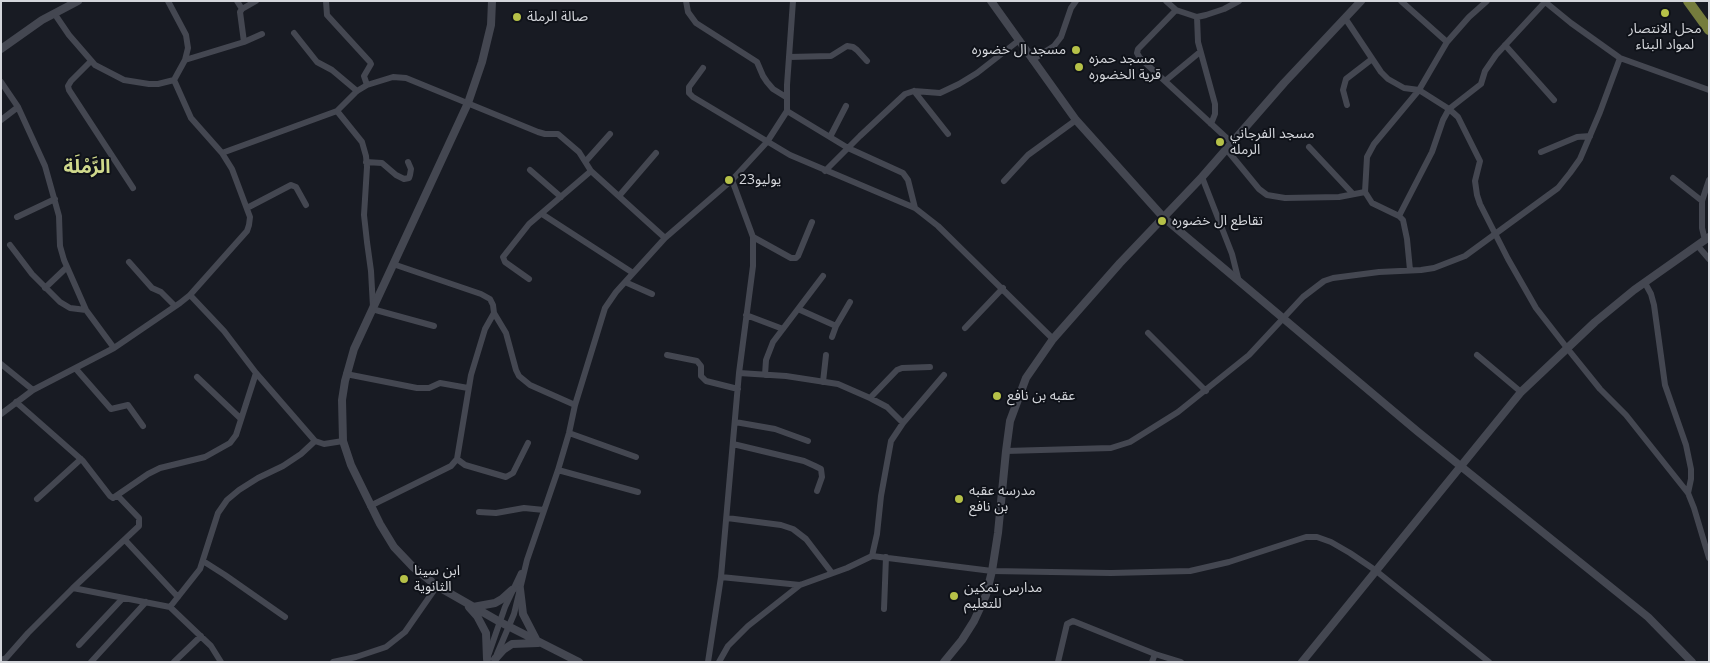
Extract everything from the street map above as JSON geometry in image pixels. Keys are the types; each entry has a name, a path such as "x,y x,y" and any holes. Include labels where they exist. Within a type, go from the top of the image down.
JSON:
{"main road":[{"path":"1688,1 1709,30"}],"street":[{"path":"1,50 54,13 78,1"},
{"path":"54,13 90,62 114,76 140,83 158,84 174,80 185,60 188,48 186,35 168,1"},
{"path":"237,1 242,10"},
{"path":"244,42 239,16 242,10 256,1"},
{"path":"326,1 327,15 371,64 364,76 367,84"},
{"path":"492,1 491,25 482,62 468,103 354,349 346,374 342,400 343,441 350,465 370,506 394,547 413,567 437,586 473,607 579,662"},
{"path":"686,1 688,12 696,23 757,62 767,82 773,89 786,97"},
{"path":"490,660 500,622 516,589 558,470 575,405 605,308 616,292 665,238 732,180 767,142 787,111 786,97 793,1"},
{"path":"990,1 1076,120 1164,218 1283,320 1648,617 1692,662"},
{"path":"1032,60 1054,46 1061,36 1071,8 1076,1"},
{"path":"1166,1 1176,10 1196,16 1218,11 1239,1"},
{"path":"1401,1 1447,42"},
{"path":"1410,270 1403,220 1399,216 1375,205 1365,192 1365,170 1369,151 1399,112 1419,90 1447,42 1469,17 1488,1"},
{"path":"1399,216 1432,152 1443,120 1450,108 1481,84 1485,71 1544,1 1620,58 1709,90"},
{"path":"944,662 962,640 974,621 986,595 992,571 1010,421 1026,378 1053,339 1120,263 1227,150 1284,83 1358,2"},
{"path":"1176,10 1138,52 1140,58 1232,142"},
{"path":"1196,16 1200,52 1215,104 1212,124"},
{"path":"1345,18 1381,72 1394,84 1419,90 1450,108 1458,117 1480,161 1476,181 1480,204 1536,308 1566,348 1626,415 1688,493 1709,558"},
{"path":"294,33 317,62 332,70 357,91"},
{"path":"185,60 244,42 262,34"},
{"path":"825,171 905,94 914,91 940,92 959,84 977,73 1018,41"},
{"path":"789,57 831,56 847,46 853,47 867,61"},
{"path":"1505,46 1554,100"},
{"path":"1165,81 1200,52"},
{"path":"1006,451 1111,448 1130,442 1153,429 1206,391 1249,355 1303,297 1324,281 1362,274 1421,270 1448,263 1465,256 1558,188 1580,159 1620,58"},
{"path":"1347,104 1343,90 1346,79 1372,59"},
{"path":"90,62 71,81 69,90 133,188"},
{"path":"703,68 689,87 689,93 693,98 790,155 915,208 938,226 1053,339"},
{"path":"222,153 337,111 367,84 393,77 406,78 538,132 558,134 579,152 591,171 665,238"},
{"path":"1,414 33,390 114,348 176,306 190,295 246,231 250,217 232,169 222,153 191,118 174,80"},
{"path":"1,82 18,107 39,151 55,198 61,254 86,310 114,348"},
{"path":"914,91 948,134"},
{"path":"830,138 846,106"},
{"path":"1,120 18,107"},
{"path":"337,111 362,142 366,162 364,215 371,271 372,308"},
{"path":"787,111 848,148 903,174 908,180 915,208"},
{"path":"1004,180 1028,155 1076,120"},
{"path":"586,161 610,134"},
{"path":"1541,152 1577,137 1590,136"},
{"path":"1309,147 1353,194"},
{"path":"1227,150 1259,189 1267,195 1285,198 1339,197 1365,192"},
{"path":"619,196 656,153"},
{"path":"366,162 382,163 404,179 409,178 410,175 411,169 408,162"},
{"path":"530,170 561,197"},
{"path":"529,279 504,262 503,257 529,224 591,171"},
{"path":"1202,177 1232,254 1239,282"},
{"path":"1674,178 1702,201"},
{"path":"708,662 721,577 739,373 753,266 753,237 732,180"},
{"path":"1302,662 1521,392 1595,322 1707,238 1702,228 1702,201 1709,180"},
{"path":"247,208 291,185 296,187 306,204"},
{"path":"17,217 55,198"},
{"path":"542,214 633,273"},
{"path":"753,237 791,258 796,258 812,222"},
{"path":"10,245 45,288 60,302 70,308 86,310"},
{"path":"1697,245 1709,259"},
{"path":"129,262 152,288 163,293 176,306"},
{"path":"393,264 481,294 490,299 494,313 506,333 516,370 520,376 530,385 575,405"},
{"path":"45,288 67,267"},
{"path":"766,375 766,360 773,342 823,276"},
{"path":"625,282 652,294"},
{"path":"1645,283 1652,294 1665,385 1686,445 1691,469 1692,479 1688,493"},
{"path":"965,328 1002,288"},
{"path":"190,295 224,331 315,442 329,444 343,441"},
{"path":"832,337 850,302"},
{"path":"372,308 434,326"},
{"path":"798,309 836,326"},
{"path":"370,506 451,466 457,459 468,388 485,329 494,313"},
{"path":"746,315 783,329"},
{"path":"1148,333 1206,391"},
{"path":"667,355 697,361 702,366 702,376 706,381 738,389"},
{"path":"823,382 826,355"},
{"path":"1477,355 1521,392"},
{"path":"1,364 33,390"},
{"path":"870,398 897,370 902,368 930,367"},
{"path":"76,369 111,409 128,405 143,426"},
{"path":"16,402 81,459 113,498 160,468 204,458 234,439 256,372"},
{"path":"739,373 786,376 838,384 887,407 903,423"},
{"path":"346,374 418,388 429,388 440,383 468,388"},
{"path":"872,556 891,442 903,423 944,375"},
{"path":"197,377 240,418"},
{"path":"735,422 775,429 808,441"},
{"path":"569,432 636,457"},
{"path":"170,607 195,576 203,561 218,513 228,500 239,490 258,478 283,466 301,454 315,442"},
{"path":"457,459 465,465 497,475 510,476 528,443"},
{"path":"733,444 804,461 816,466 821,469 822,477 818,491"},
{"path":"37,499 81,459"},
{"path":"558,470 638,492"},
{"path":"2,660 140,523 139,518 118,496"},
{"path":"479,512 496,513 524,508 544,510"},
{"path":"727,518 781,525 793,529 806,539 832,573"},
{"path":"718,662 728,646 748,626 800,585 847,568 872,556 992,571 1111,573 1190,571 1229,562 1306,537 1331,542 1375,570 1489,662"},
{"path":"125,540 178,597"},
{"path":"884,609 886,557"},
{"path":"203,561 285,617"},
{"path":"721,577 800,585"},
{"path":"333,662 356,657 386,646 405,632 437,586"},
{"path":"73,588 170,607 211,646 221,662"},
{"path":"473,607 495,603 516,589"},
{"path":"490,660 509,627 516,589"},
{"path":"516,589 523,614 539,642"},
{"path":"79,645 123,598"},
{"path":"463,600 484,627 490,660"},
{"path":"91,662 146,602"},
{"path":"1058,662 1067,624 1073,621 1155,654 1181,662"},
{"path":"174,662 201,636"},
{"path":"490,660 512,644 539,642"},
{"path":"1152,662 1155,654"}],"place":[{"name":"محل الانتصار لمواد البناء","path":"1665,13"},
{"name":"صالة الرملة","path":"517,17"},
{"name":"مسجد ال خضوره","path":"1076,50"},
{"name":"مسجد حمزه قرية الخضوره","path":"1079,67"},
{"name":"مسجد الفرجاني الرمله","path":"1220,142"},
{"name":"23يوليو","path":"729,180"},
{"name":"تقاطع ال خضوره","path":"1162,221"},
{"name":"عقبه بن نافع","path":"997,396"},
{"name":"مدرسه عقبه بن نافع","path":"959,499"},
{"name":"ابن سينا الثانوية","path":"404,579"},
{"name":"مدارس تمكين للتعليم","path":"954,596"}],"district":[{"name":"الرَّمْلَة","path":"87,168"}]}
